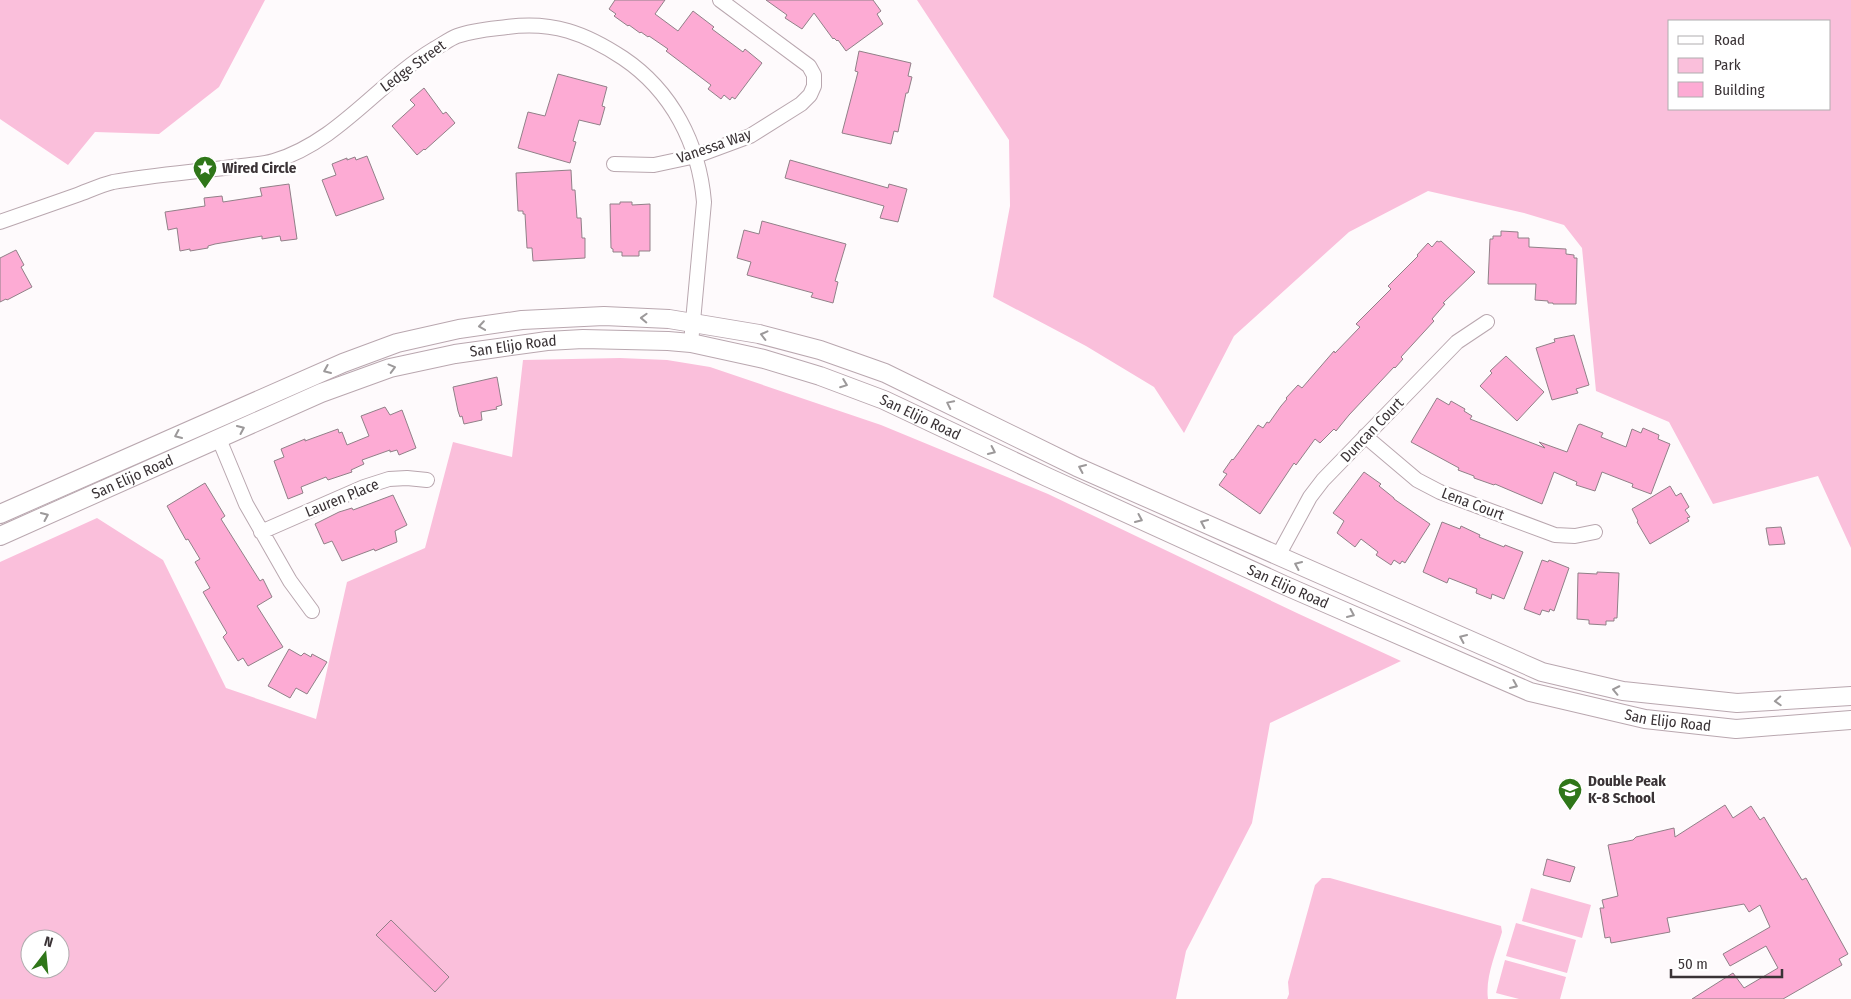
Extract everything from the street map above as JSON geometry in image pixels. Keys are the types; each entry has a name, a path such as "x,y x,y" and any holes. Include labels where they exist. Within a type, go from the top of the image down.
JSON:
{"main road":[{"name":"San Elijo Road","path":"0,514 316,375 397,343 459,329 522,320 604,316 670,319 759,334 820,350 885,372 1077,466 1542,672 1623,691 1737,703 1851,696"},
{"name":"San Elijo Road","path":"0,536 321,393 390,368 455,354 547,341 628,339 691,343 764,359 820,376 884,400 1286,586 1530,692 1645,719 1736,729 1851,720"},
{"path":"764,359 773,354 783,352 822,364 832,365 844,358"}],"street":[{"name":"Vanessa Way","path":"614,164 654,165 696,156 750,136 802,104 810,96 814,86 814,75 809,66 720,0"},
{"name":"Ledge Street","path":"0,222 112,182 274,161 305,148 332,131 399,72 456,36 487,29 521,25 544,25 566,29 606,47 647,76 667,98 685,128 696,156 704,202 691,343"},
{"name":"Duncan Court","path":"1278,556 1310,497 1323,480 1457,342 1487,322"},
{"name":"Lena Court","path":"1365,436 1417,480 1440,492 1555,535 1575,536 1595,532"},
{"path":"219,439 239,491 261,532 290,581 312,611"},
{"name":"Lauren Place","path":"261,532 389,478 427,480"}],"green space":[{"path":"0,0 265,0 219,87 159,134 95,132 68,165 0,119"},
{"path":"917,0 1851,0 1851,548 1818,476 1713,504 1669,422 1596,391 1582,248 1564,225 1524,213 1428,191 1349,232 1234,336 1184,433 1154,387 1086,346 993,297 1010,206 1009,140"},
{"path":"620,358 667,360 710,367 881,425 1048,494 1401,661 1270,723 1252,823 1186,951 1176,999 0,999 0,562 97,518 163,560 226,688 316,719 347,582 425,548 453,442 512,457 523,360"},
{"path":"1322,878 1330,878 1501,926 1502,932 1488,982 1488,999 1287,999 1289,994 1288,982 1315,885"},
{"path":"1531,888 1591,905 1582,938 1522,921"},
{"path":"1516,923 1576,940 1567,973 1506,956"},
{"path":"1505,960 1566,977 1560,999 1519,999 1496,993"}],"building":[{"path":"615,0 665,0 655,14 678,31 693,11 714,27 712,29 743,52 745,49 762,63 735,99 732,97 730,100 724,95 721,99 708,89 711,85 666,51 668,49 614,16 616,14 609,9"},
{"path":"766,0 873,0 881,11 877,14 883,24 846,51 838,40 833,39 814,13 802,29 785,18 787,15"},
{"path":"859,51 911,63 908,76 912,77 908,93 906,93 898,132 894,131 891,144 842,133 858,72 855,71"},
{"path":"558,74 607,87 602,106 605,107 600,125 579,120 573,141 576,142 570,163 518,148 528,112 545,116"},
{"path":"424,88 443,114 446,112 455,123 417,155 392,126 415,105 410,100"},
{"path":"367,156 384,199 336,216 322,180 336,175 332,164 347,158 347,160 355,157 356,160"},
{"path":"790,160 888,188 889,184 907,189 898,222 880,218 884,206 785,178"},
{"path":"571,170 577,218 581,218 582,238 585,238 585,258 533,261 532,248 527,248 525,214 523,214 523,211 518,211 516,173"},
{"path":"289,184 297,239 281,241 280,236 262,239 262,236 215,244 208,246 208,248 180,251 177,228 168,230 165,212 205,206 204,198 222,196 223,202 262,196 260,188"},
{"path":"620,202 632,202 632,205 650,204 650,251 639,251 639,256 622,256 622,252 613,252 611,248 610,204 620,204"},
{"path":"762,221 846,244 835,281 838,282 833,303 811,297 813,293 747,275 751,262 737,258 744,230 759,234"},
{"path":"1501,231 1518,232 1518,238 1529,238 1529,247 1566,249 1566,254 1574,255 1574,258 1577,258 1576,304 1553,304 1548,303 1548,301 1535,300 1536,284 1488,284 1490,239 1493,239 1493,236 1501,236"},
{"path":"1437,241 1441,241 1475,272 1443,303 1445,304 1432,319 1434,321 1401,357 1403,359 1395,368 1336,431 1334,429 1320,443 1315,439 1296,465 1294,463 1260,514 1219,485 1227,474 1223,472 1258,425 1263,428 1267,422 1269,423 1286,398 1298,385 1302,388 1334,351 1335,353 1360,327 1356,324 1391,289 1388,286 1418,256 1428,243 1432,247"},
{"path":"16,250 24,265 21,267 32,287 0,302 0,258"},
{"path":"1574,335 1589,385 1576,389 1578,393 1552,400 1536,348 1555,342 1554,339"},
{"path":"1506,356 1544,392 1517,421 1480,386 1492,373 1490,371"},
{"path":"497,377 502,405 496,407 497,409 481,412 482,420 464,424 462,416 460,417 458,411 453,387"},
{"path":"1437,398 1449,405 1451,401 1465,409 1464,411 1472,416 1470,419 1545,448 1539,442 1567,452 1580,424 1603,433 1601,437 1626,447 1632,429 1641,433 1643,428 1659,435 1658,439 1670,444 1651,494 1632,487 1633,484 1602,472 1595,491 1576,485 1577,482 1554,472 1542,504 1495,484 1474,478 1474,476 1458,470 1459,468 1411,442"},
{"path":"385,407 390,415 402,410 416,448 399,455 397,450 390,452 390,450 362,460 364,464 351,470 352,472 328,480 326,477 301,487 303,493 288,499 274,461 284,457 281,449 338,429 339,433 342,432 347,445 369,436 361,416"},
{"path":"1364,472 1381,484 1379,486 1394,499 1430,524 1405,563 1402,561 1400,564 1394,560 1391,565 1376,555 1378,552 1361,539 1355,547 1337,533 1344,521 1333,513"},
{"path":"205,483 225,516 221,519 260,581 263,579 272,597 257,606 283,647 248,666 243,658 238,661 223,637 227,633 203,592 210,588 195,562 200,559 188,539 186,540 167,506"},
{"path":"1670,486 1676,496 1681,493 1689,507 1685,510 1690,517 1687,518 1689,521 1650,544 1632,509"},
{"path":"393,495 407,525 395,531 397,542 342,561 332,541 324,544 315,524 339,512 352,508 353,510"},
{"path":"1442,522 1460,529 1461,526 1480,535 1479,537 1523,552 1504,599 1492,594 1491,599 1476,593 1477,589 1449,578 1447,583 1423,572"},
{"path":"1781,527 1785,544 1769,545 1766,528"},
{"path":"1542,560 1548,562 1549,560 1569,568 1554,611 1550,609 1549,612 1542,610 1540,615 1524,609"},
{"path":"1597,572 1619,573 1617,618 1614,618 1614,621 1606,621 1606,625 1589,624 1589,620 1577,619 1578,573 1597,574"},
{"path":"289,649 301,656 304,653 311,657 312,654 327,662 307,694 296,688 290,698 268,686"},
{"path":"1725,805 1733,818 1751,806 1760,820 1764,817 1802,880 1806,878 1848,954 1839,959 1842,965 1783,999 1692,999 1733,973 1744,988 1778,968 1766,946 1730,966 1723,954 1770,927 1760,905 1749,912 1744,904 1667,918 1670,932 1611,943 1610,937 1605,938 1600,908 1604,908 1602,900 1618,896 1608,845 1674,828 1675,837"},
{"path":"1547,859 1575,867 1570,882 1543,875"},
{"path":"391,920 449,977 435,992 376,935"}],"place":[{"name":"Wired Circle","path":"205,189"},
{"name":"Double Peak K-8 School","path":"1570,811"}]}
